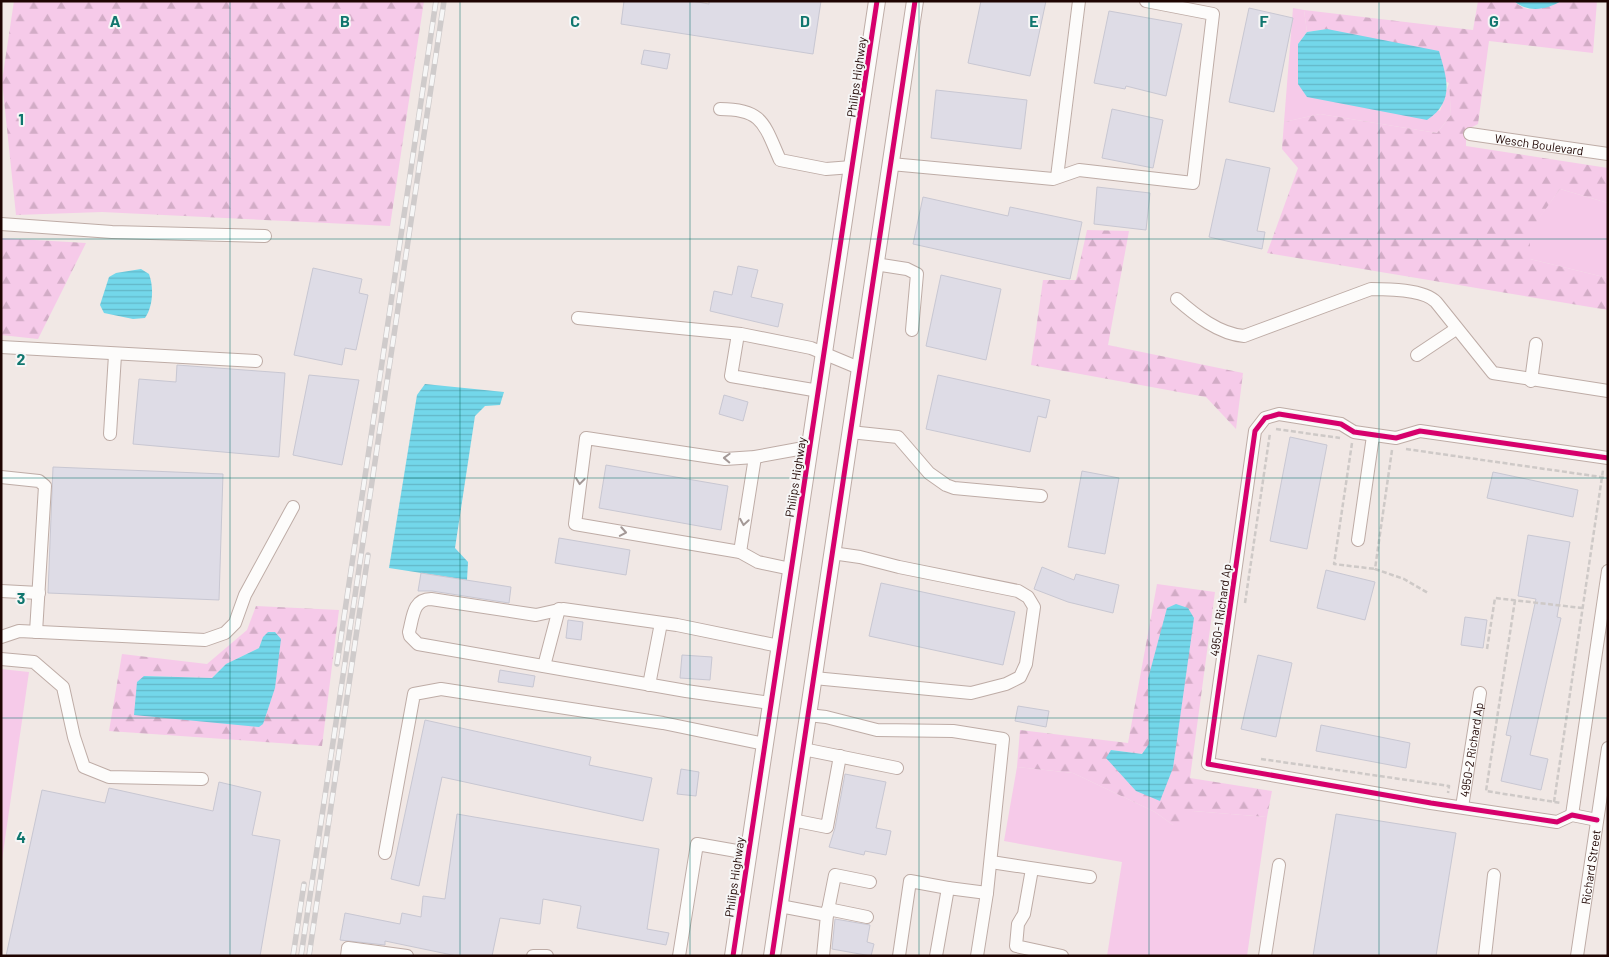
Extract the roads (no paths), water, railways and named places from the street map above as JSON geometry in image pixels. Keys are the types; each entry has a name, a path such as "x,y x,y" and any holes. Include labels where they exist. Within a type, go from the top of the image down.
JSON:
{"main road":[{"name":"Philips Highway","path":"733,956 877,1"},
{"path":"772,956 915,1"}],"street":[{"path":"1057,178 1078,1"},
{"path":"891,164 1057,178 1079,170 1193,183 1213,14 1146,1"},
{"path":"720,108 741,109 757,116 780,160 826,169 852,167"},
{"name":"Wesch Boulevard","path":"1470,134 1608,154"},
{"path":"1,224 112,232 265,236"},
{"path":"875,264 907,269 917,274 912,330"},
{"path":"1177,299 1195,315 1234,335 1244,336 1371,289 1389,289 1432,298 1494,373 1608,391"},
{"path":"578,318 738,334 811,348 859,368"},
{"path":"1417,355 1456,329"},
{"path":"738,334 731,376 819,390"},
{"path":"1531,380 1536,344"},
{"path":"1,347 115,355 256,361"},
{"path":"110,434 115,355"},
{"name":"4950-1 Richard Ap","path":"1597,820 1573,810 1556,822 1208,764 1255,431 1265,418 1279,414 1341,424 1354,432 1374,436 1396,438 1420,431 1606,458"},
{"path":"850,432 898,437 929,474 954,488 1041,496"},
{"path":"1358,540 1374,436"},
{"path":"791,570 758,562 740,552 575,524 586,438 725,459 755,458 809,448"},
{"path":"740,552 755,458"},
{"path":"1,477 39,481 46,486 36,632"},
{"path":"1,637 19,632 36,632 205,640 224,633 236,622 245,595 292,507"},
{"path":"814,678 971,693 1006,684 1020,677 1027,660 1034,607 1024,594 994,585 899,567 860,557 832,553"},
{"path":"1573,810 1603,628 1608,571"},
{"path":"1,591 39,593"},
{"path":"770,703 649,685 418,644 410,636 410,632 415,608 423,599 536,615 559,609 661,622 779,646"},
{"path":"544,666 559,609"},
{"path":"649,685 661,622"},
{"path":"1,659 34,662 63,687 74,737 84,767 109,777 202,779"},
{"path":"385,853 414,694 441,690 663,723 764,744"},
{"name":"4950-2 Richard Ap","path":"1462,807 1480,693"},
{"path":"808,716 826,717 877,730 953,731 1003,740 991,862 976,956"},
{"name":"Richard Street","path":"1577,956 1597,820 1604,793 1608,748"},
{"path":"803,749 897,768"},
{"path":"792,820 827,827 840,756"},
{"path":"679,956 697,844 748,853"},
{"path":"991,862 1090,877"},
{"path":"1265,956 1279,865"},
{"path":"1032,868 1024,914 1018,924 1016,946 1062,956"},
{"path":"823,956 828,912 835,875 870,882"},
{"path":"1484,956 1494,875"},
{"path":"899,956 910,881 987,893"},
{"path":"936,956 948,888"},
{"path":"780,906 866,916"},
{"path":"347,956 348,948 407,956"},
{"path":"533,956 547,956"}],"water":[{"path":"1514,1 1561,1 1543,8 1531,9"},
{"path":"1327,29 1439,51 1446,80 1445,97 1442,105 1427,120 1307,97 1298,84 1298,44 1307,32"},
{"path":"141,269 149,274 152,285 151,303 145,318 133,319 104,313 100,305 109,277 116,273"},
{"path":"425,384 504,392 500,405 485,406 475,416 455,548 468,562 467,580 389,568 417,395"},
{"path":"1176,604 1188,608 1194,618 1173,768 1160,801 1136,791 1106,758 1111,750 1142,754 1149,744 1148,679 1167,608"},
{"path":"268,632 275,632 281,639 275,688 263,724 259,727 134,715 137,682 144,676 212,678 226,664 259,648 263,637"}],"railway":[{"path":"337,664 436,1"},
{"path":"301,956 444,1"},
{"path":"309,956 368,555"},
{"path":"293,956 304,884"}]}
